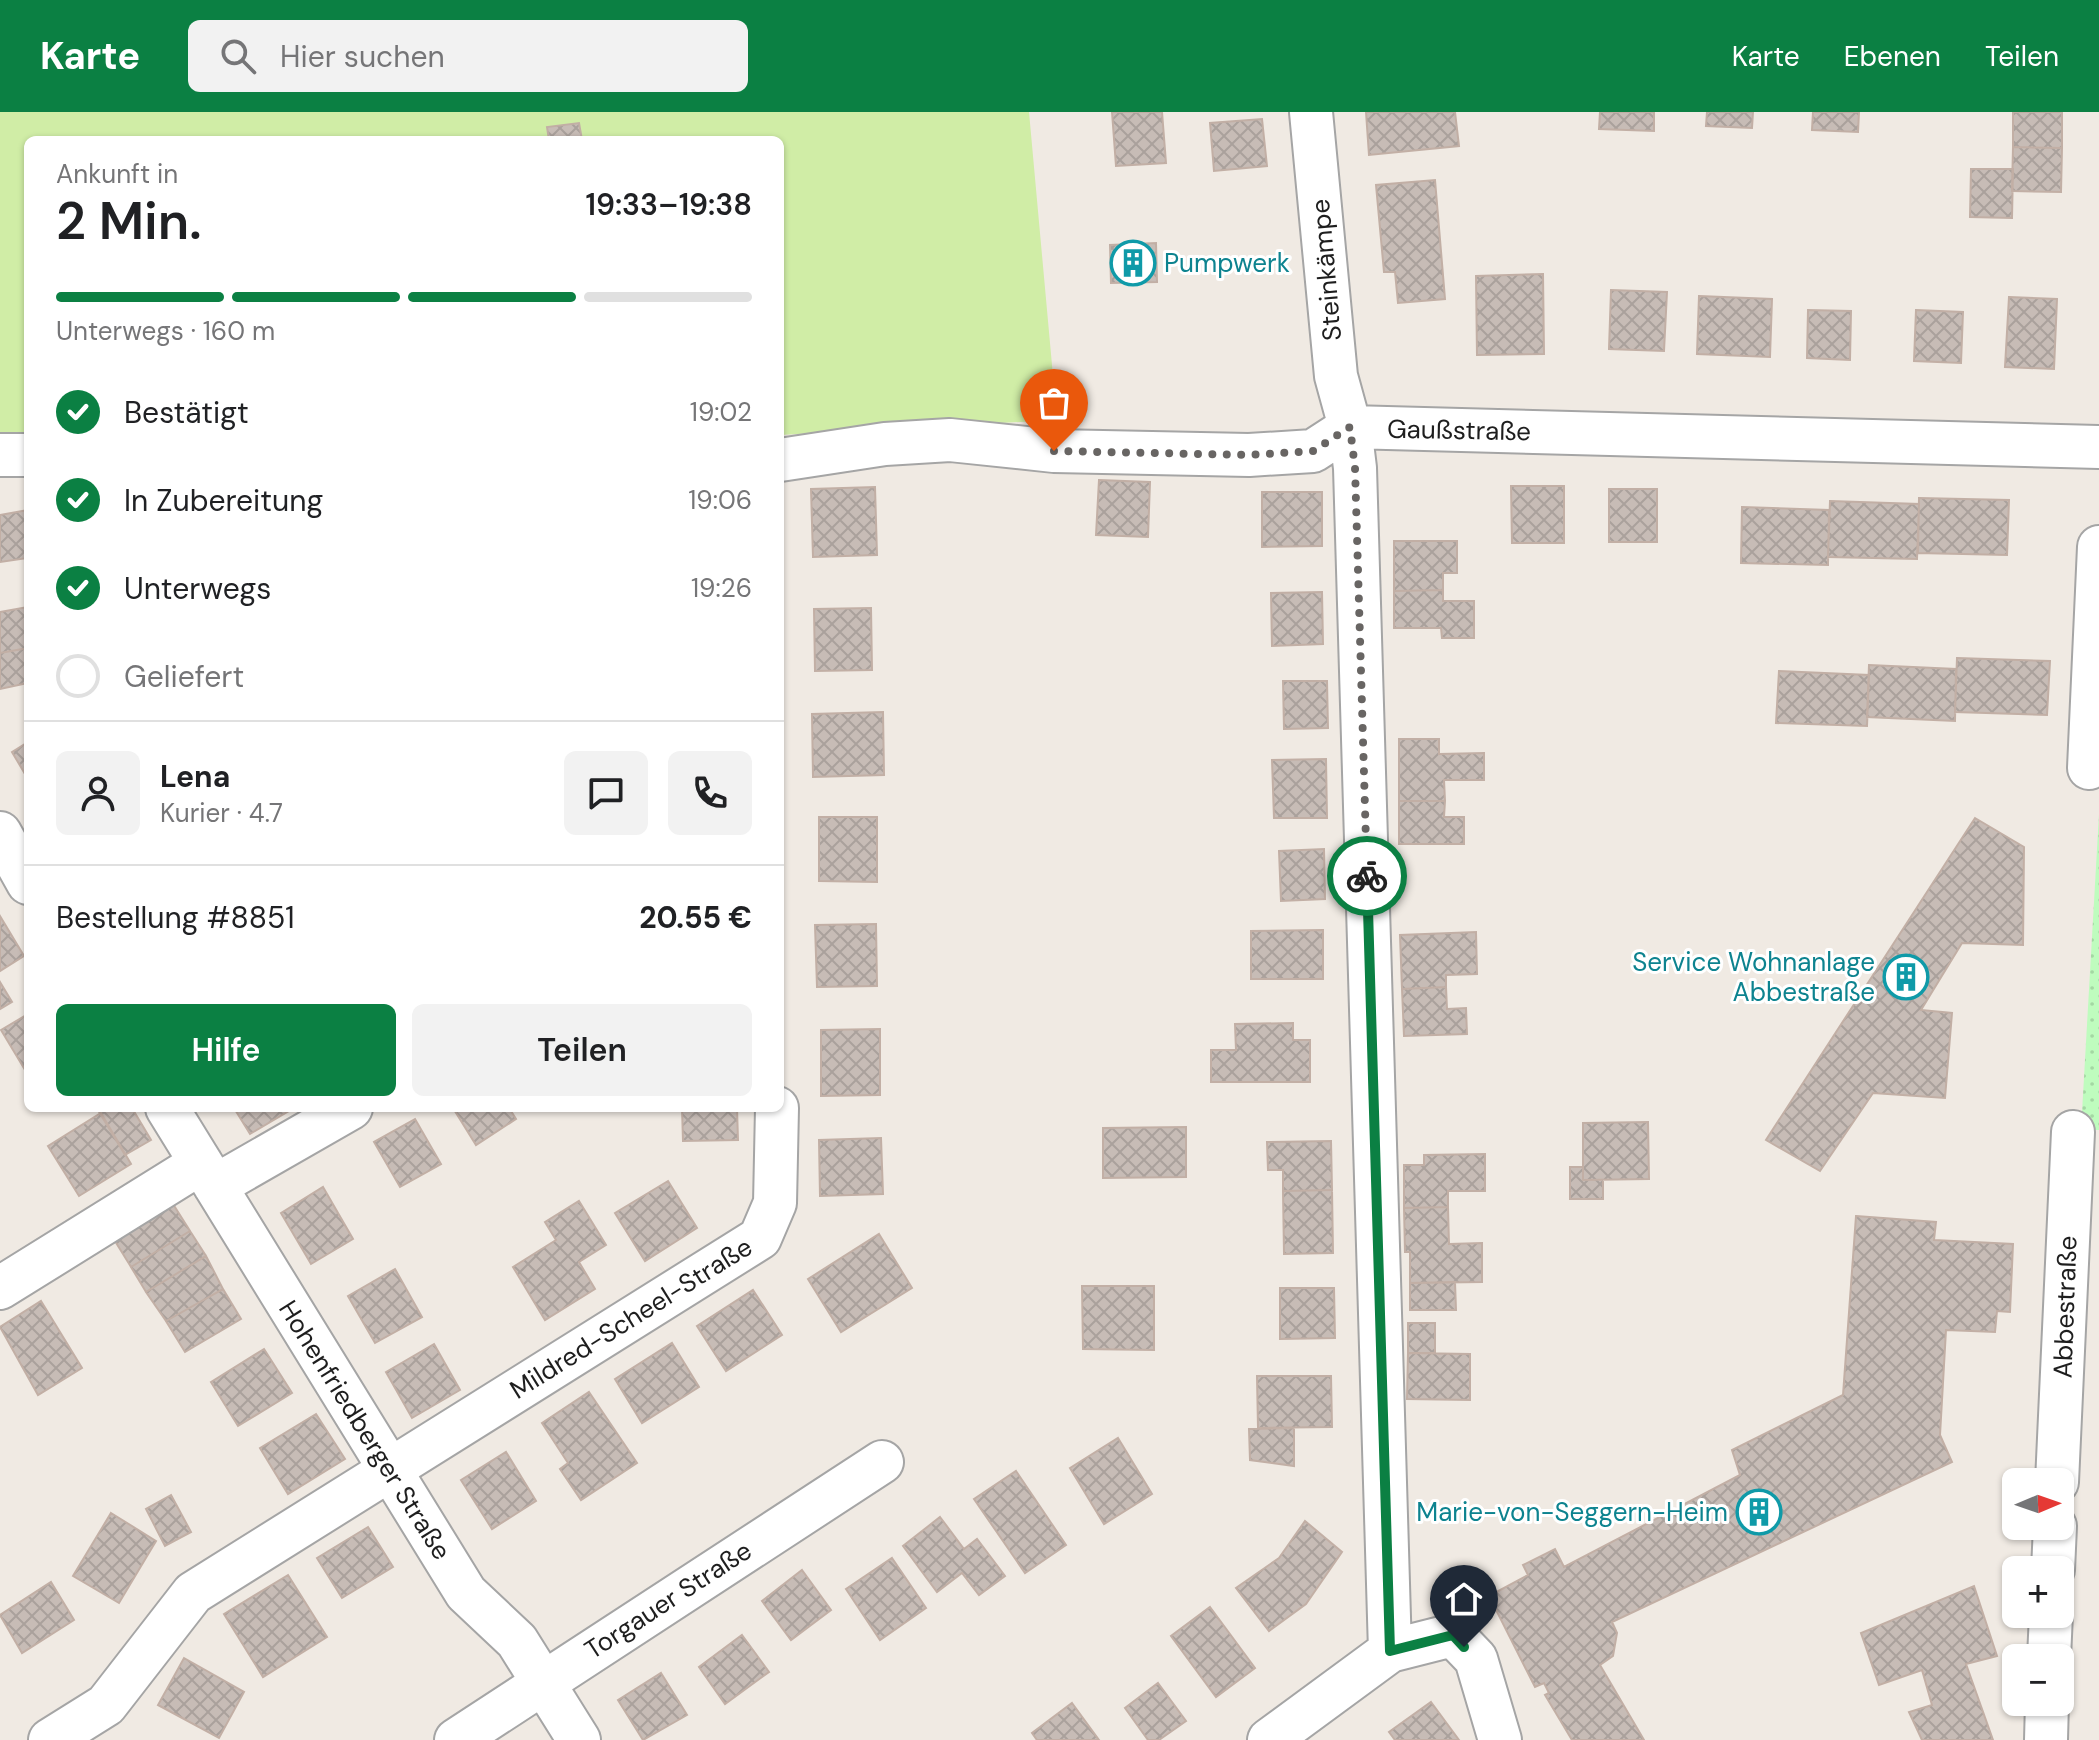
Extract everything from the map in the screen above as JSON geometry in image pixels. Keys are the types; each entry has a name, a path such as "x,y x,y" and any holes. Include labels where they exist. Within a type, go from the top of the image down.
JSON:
{"street":[{"name":"Steinkämpe","path":"1311,112 1336,376 1350,427 1356,495 1390,1651"},
{"name":"Gaußstraße","path":"784,459 885,444 950,440 1080,453 1249,455 1313,451 1350,427 2099,447"},
{"path":"0,455 24,455"},
{"path":"2089,768 2099,547"},
{"name":"Hohenfriedberger Straße","path":"169,1112 466,1593 517,1641 579,1740"},
{"path":"0,1288 208,1175 342,1112"},
{"name":"Mildred-Scheel-Straße","path":"50,1740 106,1705 193,1593 760,1238 775,1203 777,1112"},
{"name":"Abbestraße","path":"2058,1468 2073,1132"},
{"name":"Torgauer Straße","path":"456,1740 882,1462"},
{"path":"1269,1740 1390,1651 1453,1635 1476,1659 1500,1740"},
{"path":"2046,1740 2047,1716"}],"green space":[{"path":"0,112 1029,112 1057,420 784,435 784,136 24,136 24,473 0,475"},
{"path":"2099,814 2099,1130 2081,1130"}],"building":[{"path":"1112,112 1162,112 1166,163 1116,166"},
{"path":"1366,112 1455,112 1459,146 1369,155"},
{"path":"1600,112 1654,112 1654,131 1599,129"},
{"path":"1707,112 1753,112 1752,128 1706,126"},
{"path":"1813,112 1859,112 1858,132 1812,130"},
{"path":"2013,112 2062,112 2062,148 2013,147"},
{"path":"1262,119 1267,166 1214,171 1210,123"},
{"path":"579,123 581,136 548,136 547,127"},
{"path":"2013,147 2062,148 2061,192 2012,191"},
{"path":"1971,169 2013,169 2012,218 1970,217"},
{"path":"1435,180 1445,299 1398,303 1395,272 1384,272 1376,185"},
{"name":"Pumpwerk","path":"1156,243 1157,282 1111,283 1110,245"},
{"path":"1543,274 1544,354 1477,355 1476,276"},
{"path":"1611,290 1667,292 1664,351 1609,349"},
{"path":"1699,296 1772,299 1770,357 1697,354"},
{"path":"2009,297 2057,299 2054,369 2005,367"},
{"path":"1808,310 1851,311 1850,360 1807,358"},
{"path":"1916,310 1963,312 1961,363 1914,361"},
{"path":"1099,480 1150,482 1148,537 1096,535"},
{"path":"1511,486 1564,486 1564,543 1512,543"},
{"path":"875,487 877,555 813,557 811,489"},
{"path":"1609,489 1657,489 1657,542 1609,542"},
{"path":"1262,492 1322,492 1322,546 1262,547"},
{"path":"1919,498 2009,500 2007,555 1918,553"},
{"path":"1830,501 1919,504 1917,559 1828,557"},
{"path":"1742,507 1829,510 1828,565 1741,563"},
{"path":"24,511 24,559 0,562 0,515"},
{"path":"1394,541 1457,541 1457,573 1443,573 1443,590 1394,591"},
{"path":"1443,590 1443,601 1474,601 1474,638 1442,638 1441,628 1394,628 1394,591"},
{"path":"1322,592 1323,644 1272,646 1271,593"},
{"path":"24,608 24,649 0,653 0,612"},
{"path":"871,608 872,670 815,671 814,609"},
{"path":"24,649 24,684 0,689 0,653"},
{"path":"1957,658 2050,661 2047,715 1955,712"},
{"path":"1869,665 1956,669 1955,721 1867,717"},
{"path":"1779,671 1869,675 1867,726 1776,723"},
{"path":"1283,681 1327,681 1328,728 1284,729"},
{"path":"883,712 884,775 813,777 812,714"},
{"path":"1399,739 1439,739 1439,754 1484,753 1484,780 1444,780 1445,801 1399,801"},
{"path":"24,744 24,772 12,752"},
{"path":"1326,759 1327,818 1274,818 1272,760"},
{"path":"1399,801 1445,801 1444,817 1464,817 1464,844 1399,844"},
{"path":"819,817 877,817 877,882 819,881"},
{"name":"Service Wohnanlage Abbestraße","path":"1975,818 2024,847 2023,945 1962,943 1921,1010 1952,1013 1945,1098 1873,1093 1820,1171 1766,1140"},
{"path":"1324,849 1325,899 1281,901 1279,851"},
{"path":"0,916 24,956 0,971"},
{"path":"876,924 877,986 817,987 815,925"},
{"path":"1323,930 1323,979 1251,979 1251,931"},
{"path":"1476,932 1477,974 1446,975 1446,987 1402,989 1400,935"},
{"path":"0,982 12,1002 0,1009"},
{"path":"1446,987 1447,1009 1466,1008 1467,1034 1404,1036 1402,989"},
{"path":"24,1016 24,1068 1,1030"},
{"path":"1293,1023 1293,1040 1310,1040 1310,1082 1211,1082 1211,1050 1236,1050 1235,1024"},
{"path":"880,1029 880,1095 821,1096 821,1030"},
{"path":"99,1112 134,1112 151,1140 125,1155"},
{"path":"236,1112 287,1112 250,1134"},
{"path":"455,1112 512,1112 516,1119 476,1145"},
{"path":"682,1112 737,1112 738,1140 683,1141"},
{"path":"101,1113 131,1164 79,1196 48,1146"},
{"path":"415,1119 441,1164 400,1187 374,1142"},
{"path":"1648,1122 1649,1179 1583,1180 1583,1123"},
{"path":"1186,1127 1186,1177 1103,1178 1103,1128"},
{"path":"881,1138 883,1194 820,1196 819,1140"},
{"path":"1331,1141 1332,1190 1283,1191 1283,1170 1268,1170 1267,1142"},
{"path":"1485,1154 1485,1191 1448,1191 1448,1207 1404,1208 1404,1165 1424,1165 1424,1155"},
{"path":"1570,1167 1583,1167 1583,1180 1603,1180 1603,1199 1570,1199"},
{"path":"668,1181 697,1228 645,1261 615,1213"},
{"path":"323,1187 353,1239 311,1264 281,1213"},
{"path":"1332,1190 1333,1253 1284,1254 1283,1191"},
{"path":"579,1201 606,1245 579,1262 595,1289 545,1320 513,1267 556,1240 545,1222"},
{"path":"173,1204 190,1231 131,1267 115,1241"},
{"path":"1448,1207 1449,1244 1482,1243 1482,1282 1410,1283 1410,1252 1405,1252 1404,1208"},
{"name":"Marie-von-Seggern-Heim","path":"1856,1216 1936,1222 1934,1240 2013,1244 2010,1312 1997,1311 1995,1332 1946,1330 1940,1435 1952,1462 1612,1622 1617,1633 1613,1656 1600,1665 1644,1740 1572,1740 1545,1695 1549,1693 1544,1683 1535,1687 1489,1596 1528,1575 1523,1565 1555,1549 1564,1567 1740,1475 1732,1450 1843,1395"},
{"path":"190,1231 206,1256 146,1292 131,1267"},
{"path":"879,1234 912,1288 841,1332 808,1279"},
{"path":"206,1256 223,1289 166,1321 146,1292"},
{"path":"395,1269 422,1317 375,1343 348,1296"},
{"path":"1455,1282 1456,1310 1410,1310 1410,1283"},
{"path":"1082,1286 1154,1286 1154,1350 1083,1349"},
{"path":"1280,1288 1334,1288 1335,1338 1280,1339"},
{"path":"223,1289 241,1319 185,1352 166,1321"},
{"path":"753,1290 782,1335 726,1371 697,1326"},
{"path":"41,1301 82,1368 38,1395 0,1327"},
{"path":"1408,1323 1435,1323 1435,1353 1408,1353"},
{"path":"672,1343 699,1387 642,1423 615,1379"},
{"path":"434,1344 460,1390 412,1418 386,1372"},
{"path":"264,1349 292,1393 238,1426 211,1382"},
{"path":"1408,1353 1470,1354 1470,1400 1407,1399"},
{"path":"1257,1376 1331,1376 1332,1427 1258,1428"},
{"path":"589,1392 637,1463 581,1500 560,1469 568,1463 542,1423"},
{"path":"316,1414 345,1459 288,1494 260,1448"},
{"path":"1294,1428 1294,1466 1250,1460 1249,1429"},
{"path":"1118,1438 1152,1494 1104,1524 1070,1468"},
{"path":"506,1452 536,1501 492,1529 461,1480"},
{"path":"1016,1471 1066,1545 1025,1573 974,1499"},
{"path":"171,1495 191,1532 165,1546 146,1509"},
{"path":"111,1513 156,1541 119,1603 73,1576"},
{"path":"940,1517 964,1549 977,1539 1005,1576 979,1595 962,1573 937,1592 903,1546"},
{"path":"1305,1521 1342,1552 1306,1604 1269,1631 1236,1588 1279,1558"},
{"path":"368,1527 393,1567 342,1598 317,1558"},
{"path":"892,1558 926,1608 880,1640 846,1589"},
{"path":"802,1570 831,1610 791,1640 762,1601"},
{"path":"288,1575 327,1637 263,1677 224,1614"},
{"path":"51,1582 74,1620 22,1653 0,1615"},
{"path":"1974,1586 1997,1656 1966,1664 1993,1740 1922,1740 1909,1712 1932,1705 1922,1670 1879,1685 1861,1633"},
{"path":"1210,1607 1255,1668 1216,1697 1171,1636"},
{"path":"742,1635 769,1672 725,1704 699,1667"},
{"path":"184,1658 244,1692 219,1738 158,1705"},
{"path":"661,1673 687,1715 643,1740 618,1700"},
{"path":"1158,1683 1186,1721 1159,1740 1148,1740 1125,1708"},
{"path":"1431,1702 1459,1740 1395,1740 1389,1732"},
{"path":"1072,1703 1099,1740 1037,1740 1032,1733"}],"way so far":[{"path":"1054,451 1134,455 1249,455 1313,451 1350,427 1355,468 1367,876"}],"place":[{"name":"Pumpwerk","path":"1133,263"},
{"name":"Service Wohnanlage Abbestraße","path":"1906,977"},
{"name":"Marie-von-Seggern-Heim","path":"1759,1512"}],"route":[{"path":"1367,876 1390,1651 1453,1635 1464,1647"}]}
